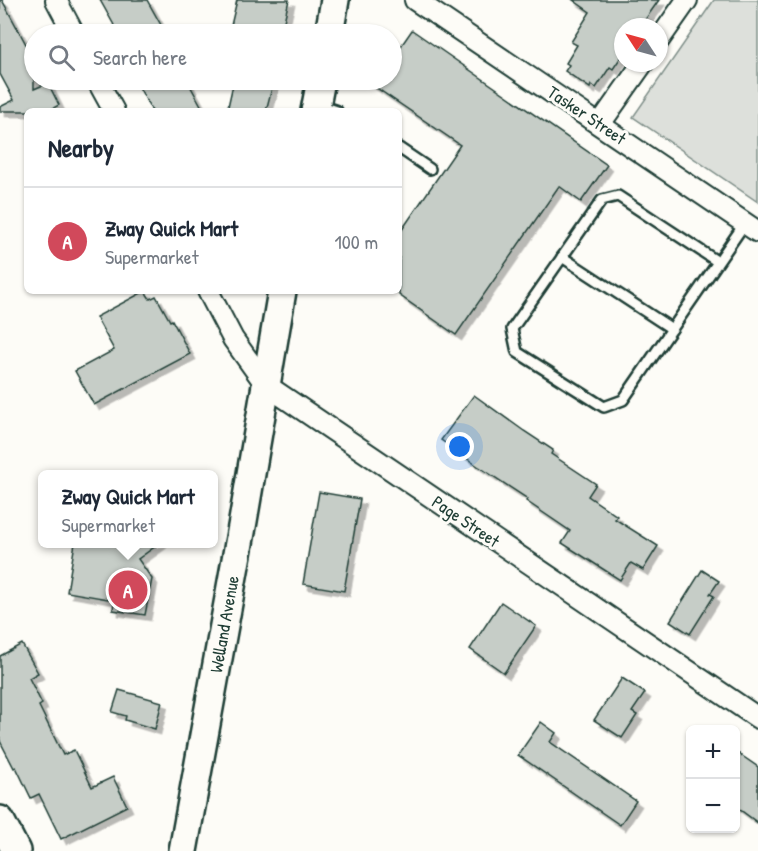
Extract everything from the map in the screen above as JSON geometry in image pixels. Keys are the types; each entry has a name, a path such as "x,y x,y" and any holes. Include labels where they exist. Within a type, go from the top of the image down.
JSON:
{"main road":[{"path":"331,24 335,0"},
{"name":"Welland Avenue","path":"183,851 281,294"},
{"path":"0,820 16,851"}],"street":[{"path":"56,0 69,24"},
{"name":"Tasker Street","path":"416,0 752,227"},
{"path":"668,27 687,0"},
{"path":"600,124 637,72"},
{"path":"102,90 112,108"},
{"name":"Page Street","path":"210,294 233,339 266,385 758,718"}],"lane":[{"path":"402,150 429,169"},
{"path":"718,262 618,196 602,200 512,329 517,352 604,407 623,400 718,262 752,227"},
{"path":"562,257 672,329"}],"shaded area":[{"path":"714,0 758,0 758,202 633,117 664,72 668,72 668,66"}],"building":[{"path":"0,0 2,0 24,41 24,90 52,90 59,105 54,108 24,108 24,111 0,111 0,107 14,100 0,74"},
{"path":"100,0 147,0 160,24 113,24"},
{"path":"237,0 289,0 283,24 231,24"},
{"path":"573,0 659,0 646,18 614,18 614,68 610,67 596,88 591,85 590,88 565,71 569,65 566,63 577,45 571,42 590,12"},
{"path":"412,30 607,165 581,202 559,186 456,335 399,295 402,294 402,230 460,145 380,90 402,90 402,44"},
{"path":"141,90 192,90 202,108 150,108"},
{"path":"232,90 271,90 267,108 228,108"},
{"path":"139,294 147,294 150,299 156,296 190,354 94,405 75,371 114,350 96,317"},
{"path":"474,395 553,450 551,454 596,484 588,496 617,516 615,519 658,546 643,570 631,563 620,580 562,543 570,531 526,501 528,499 441,440"},
{"path":"319,492 360,499 344,591 303,584"},
{"path":"74,548 153,548 138,559 152,579 145,615 113,610 114,600 67,592"},
{"path":"702,570 719,581 710,594 714,596 690,634 670,621"},
{"path":"501,602 536,626 504,673 470,649"},
{"path":"22,644 38,673 29,678 42,704 39,706 63,755 74,750 92,787 113,777 127,806 61,839 39,794 31,798 0,741 0,656"},
{"path":"622,678 645,693 632,712 637,715 622,738 594,720"},
{"path":"119,690 162,702 155,729 125,720 126,716 112,712"},
{"path":"541,722 556,733 550,742 636,801 620,825 518,755"},
{"path":"740,754 758,767 758,823 740,810"}],"place":[{"name":"Zway Quick Mart","path":"128,590"}]}
